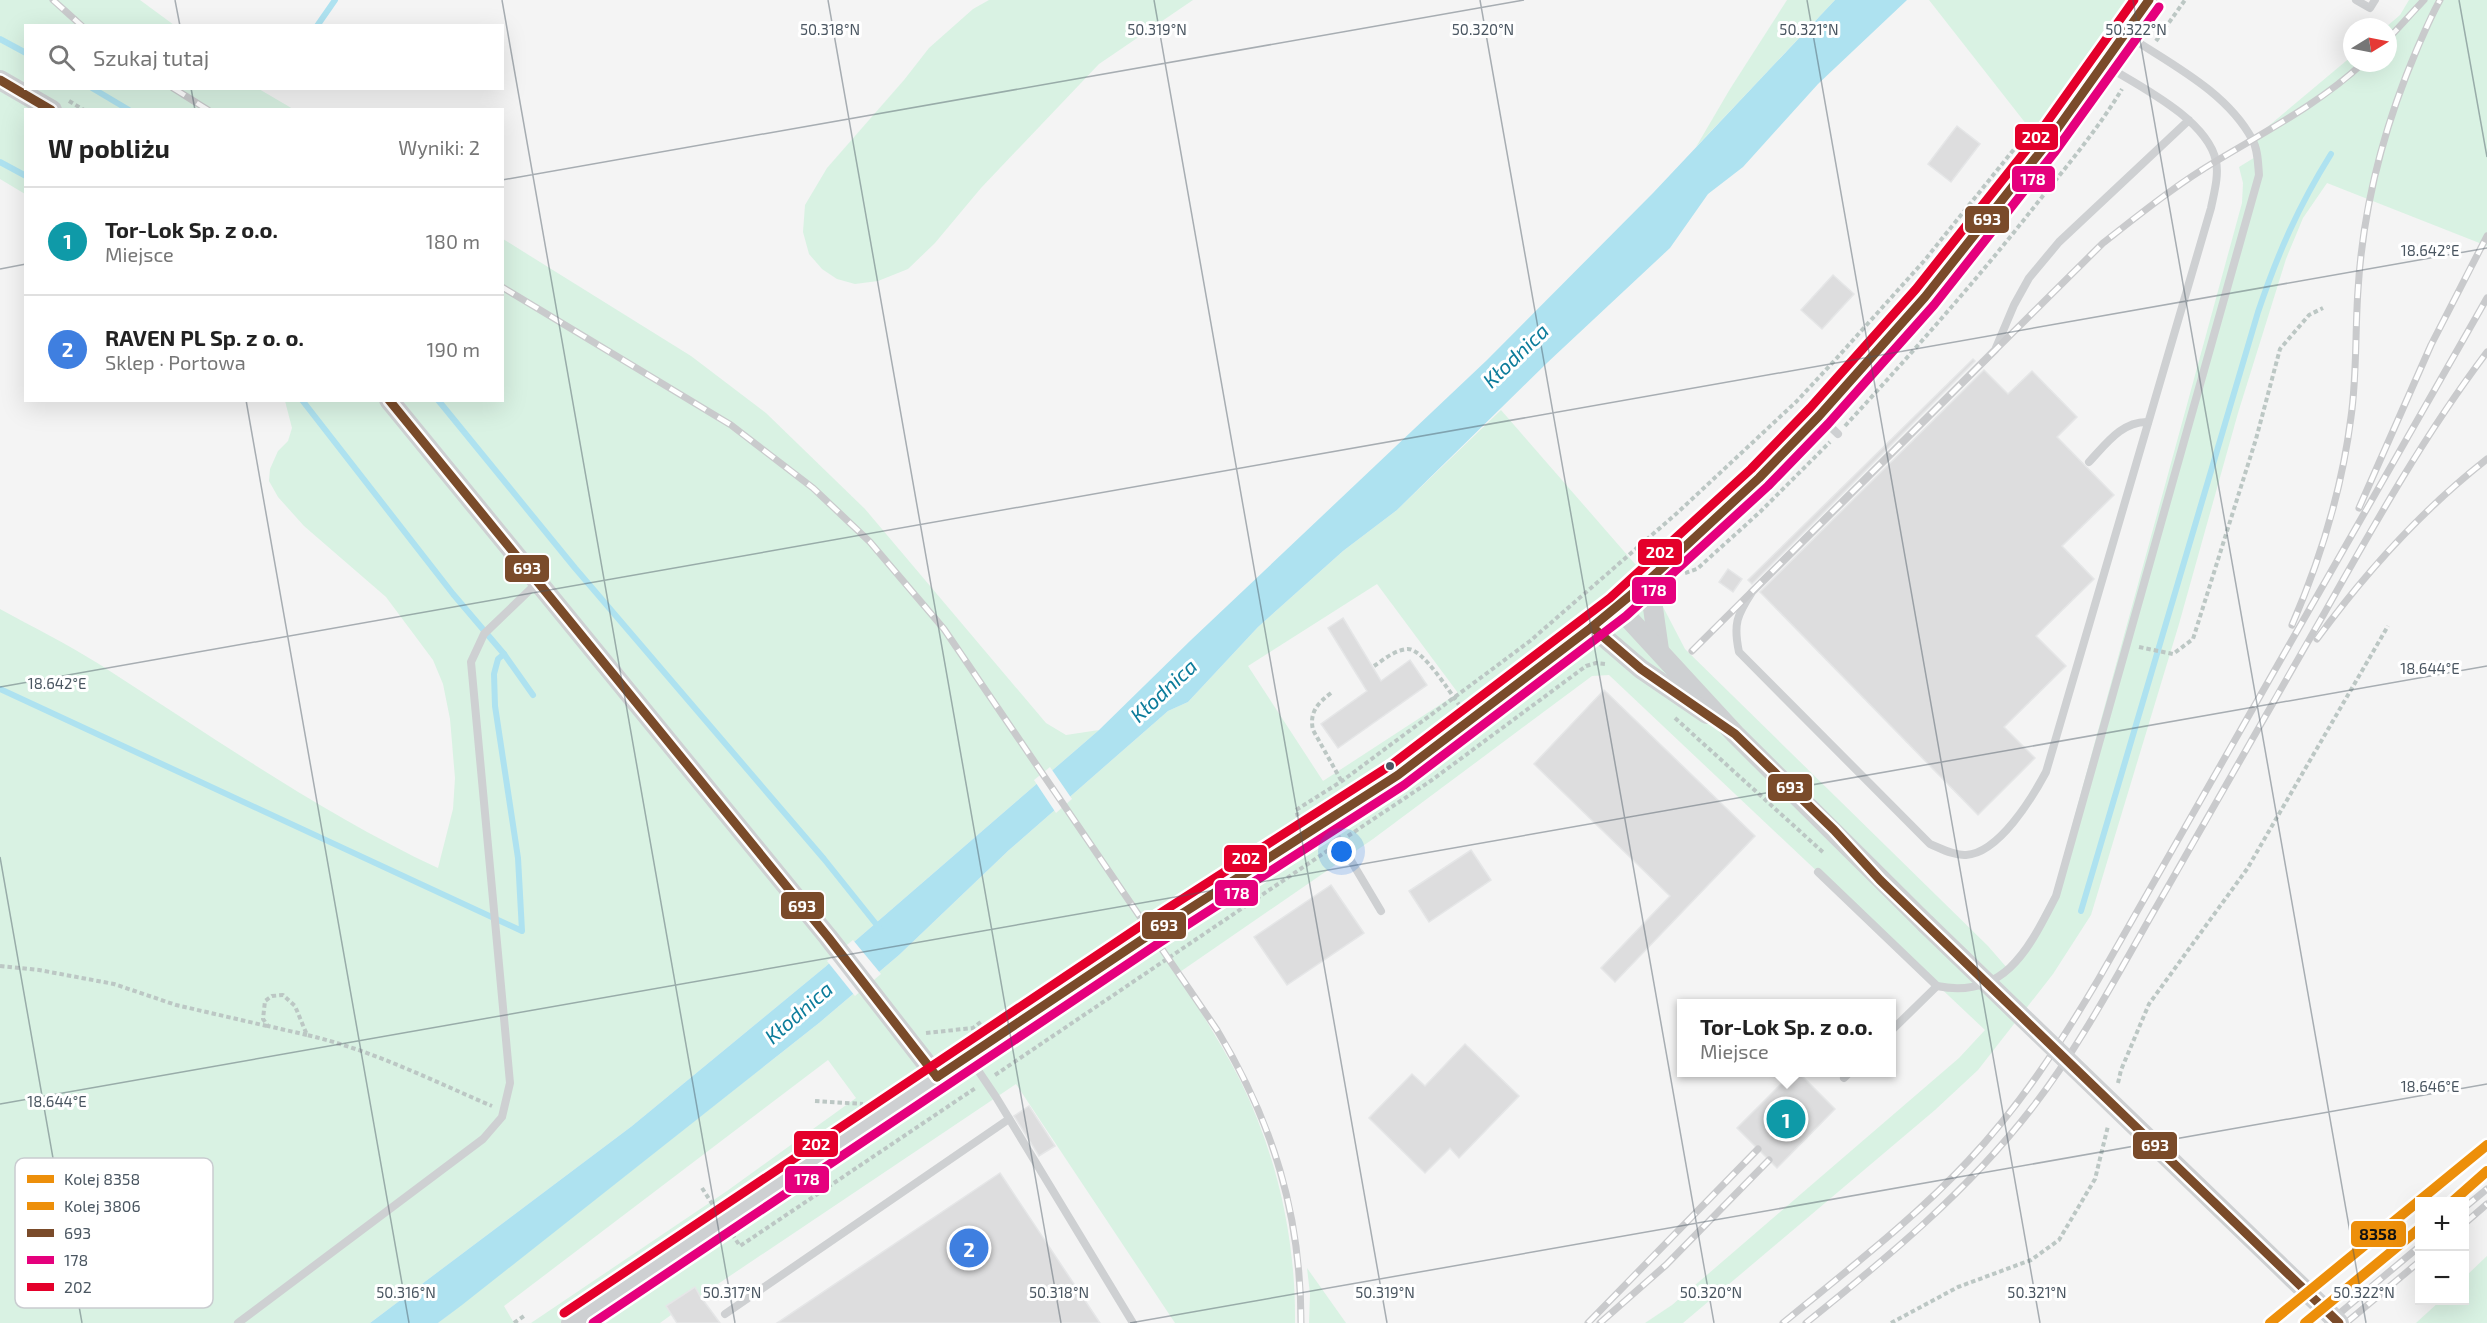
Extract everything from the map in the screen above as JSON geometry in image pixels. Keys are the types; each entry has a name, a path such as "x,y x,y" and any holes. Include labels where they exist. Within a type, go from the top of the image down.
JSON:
{"street":[{"path":"571,1323 1152,933 1398,775 1618,607 1719,517 1819,416 1925,297 2022,177 2105,65 2149,0"},
{"path":"0,80 49,108"},
{"path":"391,402 884,1006 937,1077"},
{"path":"1649,580 1659,650"},
{"path":"1618,607 1735,734 1926,924 2339,1323"},
{"path":"1592,627 1641,669 1735,734"}],"lane":[{"path":"2356,0 2370,8 2375,0"},
{"path":"1818,872 1937,986 1950,988 1981,984 2014,966 2028,949 2056,896 2259,175 2253,139 2235,116 2213,93 2126,34"},
{"path":"2105,65 2190,120 2205,138 2216,161 2216,182 2211,208 2046,772 2031,801 1990,847 1966,855 1947,851 1930,844 1739,651 1735,633 1737,614 1752,592 1995,350 2014,305 2029,278 2059,242 2190,120"},
{"path":"1819,416 1838,434"},
{"path":"2089,462 2123,428 2139,422 2148,422"},
{"path":"237,1323 483,1139 502,1117 510,1083 471,662 484,634 537,583"},
{"path":"1327,820 1381,911"},
{"path":"1896,1026 1937,986"},
{"path":"969,1057 986,1081 1133,1323"},
{"path":"725,1314 1009,1119"}],"path":[{"path":"2149,50 2185,0"},
{"path":"2120,92 2128,79"},
{"path":"1304,835 1296,810 1342,782 1530,641 1676,514 1797,401 1924,261 2015,148"},
{"path":"2127,644 2173,654 2193,639 2256,439 2280,349 2309,315 2324,308"},
{"path":"2116,1092 2121,1070 2149,1004 2247,869 2388,626"},
{"path":"1374,666 1401,650 1410,648 1425,660 1471,721"},
{"path":"740,1246 1432,780 1586,666 1596,663 1616,666"},
{"path":"1331,693 1316,707 1311,723 1355,803"},
{"path":"1668,711 1826,854"},
{"path":"0,966 39,970 114,984 176,1005 335,1041 397,1064 504,1111"},
{"path":"268,1026 263,1019 265,1001 272,996 283,995 295,1006 307,1035"},
{"path":"924,1033 972,1028 983,1021"},
{"path":"815,1101 864,1104"},
{"path":"1891,1323 1958,1287 2031,1260 2059,1240 2095,1179 2108,1124"},
{"path":"514,1323 524,1316"}],"green space":[{"path":"0,0 140,0 173,24 24,24 24,90 261,90 291,108 24,108 24,193 0,179"},
{"path":"989,0 1193,0 1099,64 981,188 935,243 908,269 878,281 855,284 837,279 822,269 809,254 803,232 805,205 827,168 929,48 973,9"},
{"path":"1787,0 1835,0 1696,147 1730,89"},
{"path":"1929,0 2129,0 2034,134"},
{"path":"2409,0 2487,0 2487,246 2327,183 2303,218 2286,259 2238,413 2179,624 2091,915 2053,974 1978,1070 1935,1110 1683,1323 1645,1323 1672,1305 1959,1058 1985,1030 1609,675 1592,676 1373,839 1177,974 1233,1066 1264,1138 1282,1198 1288,1229 1295,1323 1175,1323 1016,1084 700,1296 695,1287 666,1306 671,1315 660,1323 531,1323 727,1191 856,1098 828,1060 504,1306 514,1323 438,1323 819,1023 899,955 1009,850 1168,711 1188,702 1258,627 1343,551 1397,510 1501,410 1649,580 1685,649 1988,946 2008,969 2024,949 2054,892 2242,203 2243,183 2239,167 2257,156 2253,139 2343,64 2343,72 2397,72 2396,18","holes":["1377,584 1458,693 1323,781 1248,666"]},
{"path":"504,240 691,356 766,413 865,509 1046,723 1066,735 1099,730 825,967 632,1126 370,1323 0,1323 0,609 99,664 308,798 438,868 453,809 455,778 450,719 443,684 433,660 386,597 304,526 278,497 269,481 270,469 278,451 288,441 292,428 285,402 504,402"},
{"path":"2487,1256 2487,1323 2416,1323 2436,1305 2469,1305 2469,1273"},
{"path":"1307,1268 1346,1323 1309,1323 1310,1294"}],"water":[{"name":"Kłodnica","path":"1835,0 1907,0 1818,84 1743,167 1708,194 1670,248 1548,362 1397,510 1343,551 1258,627 1188,702 1168,711 1009,850 899,955 819,1023 462,1305 438,1323 370,1323 632,1126 825,967 1099,730 1487,360 1653,193"}],"pier":[{"path":"1050,767 1072,799 1056,813 1034,780"},
{"path":"853,940 881,974 855,996 827,961"}],"building":[{"path":"1957,126 1980,144 1951,182 1928,164"},
{"path":"1833,275 1854,294 1822,329 1801,310"},
{"path":"1973,359 1975,361 1752,584 1748,580"},
{"path":"1984,370 2008,394 2032,371 2077,417 2057,437 2114,495 2062,546 2094,579 2036,636 2066,666 2004,727 2035,758 1978,815 1760,592"},
{"path":"1728,569 1742,579 1733,592 1719,582"},
{"path":"1343,618 1381,681 1410,660 1427,685 1338,748 1321,724 1367,691 1328,628"},
{"path":"1604,690 1755,836 1615,982 1601,968 1670,896 1534,764"},
{"path":"1471,850 1491,880 1429,922 1409,891"},
{"path":"1331,885 1364,933 1287,985 1254,937"},
{"path":"1465,1044 1519,1096 1459,1158 1450,1148 1425,1173 1369,1118 1412,1074 1425,1086"},
{"path":"1788,1077 1803,1077 1835,1109 1777,1168 1737,1128"},
{"path":"1029,1106 1055,1146 1039,1156 1014,1116"},
{"path":"1000,1173 1100,1323 777,1323"},
{"path":"695,1287 720,1323 677,1323 666,1306"}],"waterway":[{"path":"318,24 335,0"},
{"path":"0,39 24,52"},
{"path":"95,90 126,108"},
{"path":"2081,911 2258,312 2290,231 2308,193 2331,154"},
{"path":"0,162 24,175"},
{"path":"304,402 453,594 504,654"},
{"path":"440,402 575,568 824,859 880,929"},
{"path":"0,689 522,931 518,858 495,706 494,674 498,659 504,654 533,695"}],"railway":[{"path":"53,0 80,24"},
{"path":"2397,29 2424,0"},
{"path":"2292,625 2329,523 2347,444 2354,385 2361,259 2377,167 2405,78 2440,0"},
{"path":"1692,651 2103,243 2188,179 2275,127 2329,91 2352,72"},
{"path":"176,90 205,108"},
{"path":"2359,508 2431,345 2487,236"},
{"path":"504,288 731,425 813,488 870,542 944,629 1217,1030 1237,1065 1254,1100 1280,1170 1296,1244 1301,1323"},
{"path":"1783,1323 1878,1245 1947,1183 2005,1119 2038,1074 2098,980 2487,298"},
{"path":"1806,1323 1954,1196 2007,1139 2050,1084 2098,1008 2402,479 2464,383 2487,352"},
{"path":"2317,639 2396,543 2440,499 2487,459"},
{"path":"1588,1323 1758,1149"},
{"path":"1600,1323 1666,1265 1769,1160"},
{"path":"2469,1204 2487,1189"},
{"path":"2469,1220 2487,1204"},
{"path":"2328,1323 2415,1250"},
{"path":"2346,1323 2415,1265"}],"rail line":[{"name":"8358","path":"2270,1323 2487,1145"},
{"name":"3806","path":"2458,1197 2487,1171"},
{"name":"3806","path":"2305,1323 2415,1232"}],"transit line":[{"name":"202","path":"564,1313 1145,923 1391,765 1610,598 1751,469 1810,408 1916,289 2035,139 2134,0"},
{"name":"693","path":"937,1077 1152,933 1398,775 1592,627 1649,580 1759,478 1819,416 1925,297 2045,146 2149,0"},
{"name":"178","path":"593,1323 1159,943 1404,785 1626,616 1768,486 1828,424 1934,305 2054,153 2159,7"},
{"name":"693","path":"0,80 48,108"},
{"name":"693","path":"391,402 828,937 937,1077"},
{"name":"693","path":"1592,627 1641,669 1735,734 1834,830 1880,880 2339,1323"}],"place":[{"name":"Tor-Lok Sp. z o.o.","path":"1786,1119"},
{"name":"RAVEN PL Sp. z o. o.","path":"969,1248"}]}
